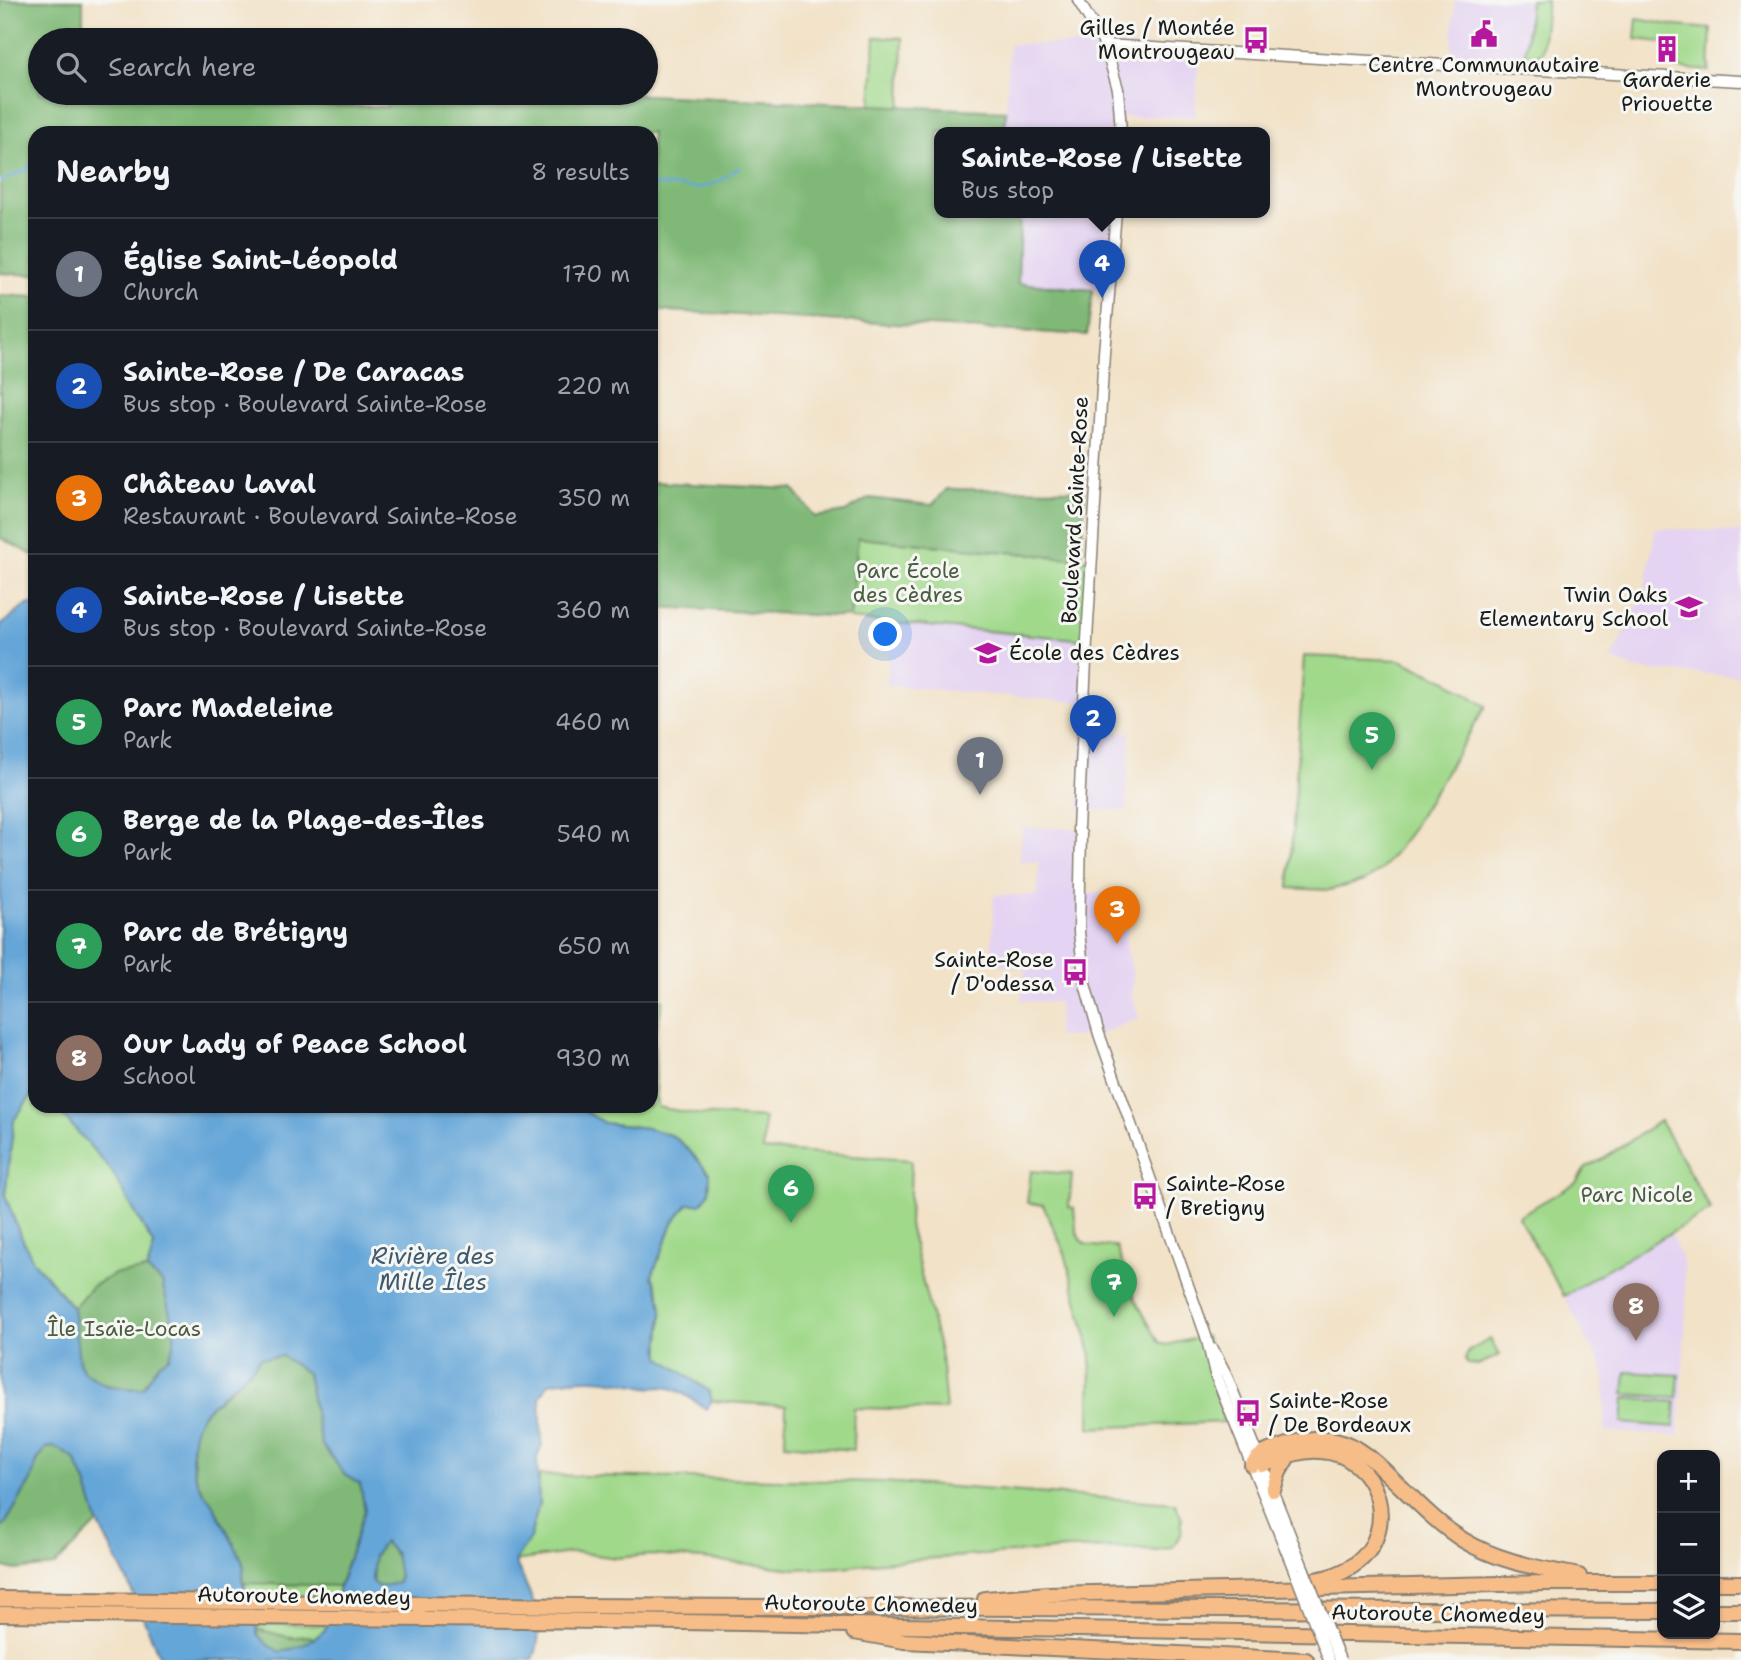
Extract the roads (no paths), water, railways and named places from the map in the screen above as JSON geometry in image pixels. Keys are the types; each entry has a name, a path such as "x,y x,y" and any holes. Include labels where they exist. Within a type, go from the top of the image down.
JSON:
{"highway":[{"path":"1258,1462 1297,1441 1329,1439 1345,1442 1370,1457 1439,1523 1474,1546 1521,1564 1608,1582"},
{"path":"1258,1462 1306,1451 1341,1455 1357,1465 1370,1479 1380,1507 1379,1526 1369,1550 1361,1560 1324,1578 1265,1590"},
{"path":"1273,1490 1288,1456"},
{"path":"878,1607 1048,1594 1657,1583"},
{"path":"1720,1583 1741,1583"},
{"name":"Autoroute Chomedey","path":"0,1599 574,1613 811,1624 1741,1641"},
{"name":"Autoroute Chomedey","path":"0,1614 574,1613 878,1607 1657,1611"},
{"path":"1720,1611 1741,1611"},
{"path":"811,1624 904,1641 1306,1660"},
{"path":"1061,1648 1105,1660"}],"street":[{"path":"1079,0 1105,45 1118,89 1121,127"},
{"path":"1105,45 1741,81"},
{"name":"Boulevard Sainte-Rose","path":"1115,218 1104,353 1078,829 1081,834 1079,932 1085,984 1099,1034 1206,1336 1226,1374 1299,1570 1340,1660"},
{"name":"Boulevard Sainte-Rose","path":"1258,1462 1273,1490 1329,1660"}],"water":[{"name":"Rivière des Mille Îles","path":"28,605 28,1100 14,1120 5,1195 33,1261 73,1308 79,1362 84,1372 105,1385 143,1388 159,1364 169,1357 174,1345 174,1330 162,1282 147,1270 154,1246 111,1170 61,1113 588,1113 604,1123 647,1128 673,1136 710,1174 709,1193 701,1204 688,1204 674,1221 652,1276 662,1310 660,1357 709,1391 712,1401 706,1409 670,1388 598,1379 549,1383 540,1397 542,1445 537,1458 539,1503 530,1538 515,1561 536,1609 539,1633 533,1660 161,1660 127,1580 98,1523 86,1483 75,1459 55,1447 46,1448 37,1461 31,1480 0,1530 0,625","holes":["282,1356 307,1373 321,1443 345,1475 360,1484 365,1510 325,1630 304,1644 280,1652 257,1634 257,1626 242,1580 244,1568 241,1558 213,1505 199,1486 193,1465 192,1446 196,1426 205,1411 260,1358","384,1542 395,1553 398,1583 379,1587 372,1582 374,1556"]}],"waterway":[{"path":"0,182 28,167"},
{"path":"658,185 699,188 718,182 740,167"}],"place":[{"name":"Centre Communautaire Montrougeau","path":"1484,34"},
{"name":"Gilles / Montée Montrougeau","path":"1256,40"},
{"name":"Garderie Priouette","path":"1667,49"},
{"name":"Sainte-Rose / Lisette","path":"1102,298"},
{"name":"Twin Oaks Elementary School","path":"1689,607"},
{"name":"École des Cèdres","path":"988,653"},
{"name":"Sainte-Rose / De Caracas","path":"1093,753"},
{"name":"Parc Madeleine","path":"1372,770"},
{"name":"Église Saint-Léopold","path":"980,795"},
{"name":"Château Laval","path":"1117,944"},
{"name":"Sainte-Rose / D'odessa","path":"1075,972"},
{"name":"Sainte-Rose / Bretigny","path":"1145,1196"},
{"name":"Berge de la Plage-des-Îles","path":"791,1223"},
{"name":"Parc de Brétigny","path":"1114,1317"},
{"name":"Our Lady of Peace School","path":"1636,1341"},
{"name":"Sainte-Rose / De Bordeaux","path":"1248,1413"}],"park label":[{"name":"Parc École des Cèdres","path":"908,583"},
{"name":"Parc Nicole","path":"1637,1195"},
{"name":"Île Isaïe-Locas","path":"124,1329"}]}
